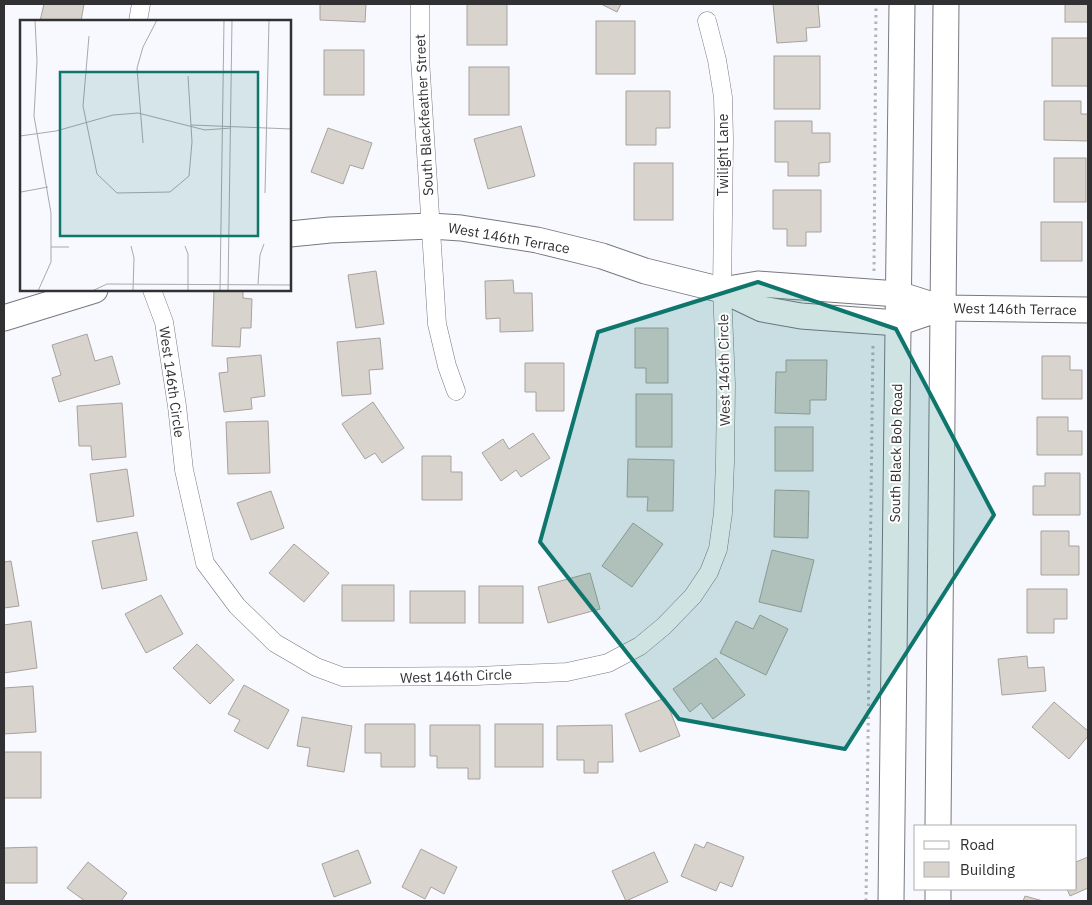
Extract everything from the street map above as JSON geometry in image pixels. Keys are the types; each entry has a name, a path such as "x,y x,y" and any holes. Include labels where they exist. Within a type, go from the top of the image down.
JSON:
{"main road":[{"name":"South Black Bob Road","path":"891,901 902,4"},
{"path":"938,825 946,4"},
{"name":"West 146th Terrace","path":"291,234 330,230 431,226 461,228 537,240 602,256 645,271 722,290 762,309 802,316 898,323 942,308"},
{"name":"West 146th Terrace","path":"722,290 758,284 898,294 942,308 1088,310"},
{"path":"4,318 92,291"}],"street":[{"path":"138,20 141,4"},
{"name":"South Blackfeather Street","path":"420,4 420,59 438,324 447,366 456,391"},
{"name":"Twilight Lane","path":"707,21 717,60 723,97 722,290"},
{"name":"West 146th Circle","path":"152,291 164,322 177,406 184,470 205,562 237,606 275,643 316,667 343,677 383,678 567,672 608,663 640,646 664,626 693,596 709,572 718,549 723,513 726,384 722,290"}],"path":[{"path":"874,292 876,4"},
{"path":"866,901 873,322"}],"highlighted area":[{"path":"758,282 896,329 994,515 845,749 679,719 540,542 598,332"}],"building":[{"path":"44,4 84,4 81,20 40,20"},
{"path":"320,4 366,4 365,22 320,20"},
{"path":"467,4 507,4 507,45 467,45"},
{"path":"601,4 621,4 617,12"},
{"path":"773,4 818,4 820,27 806,28 807,41 777,43"},
{"path":"1065,4 1088,4 1088,22 1065,22"},
{"path":"596,21 635,21 635,74 596,74"},
{"path":"1052,38 1088,38 1088,86 1052,86"},
{"path":"324,50 364,50 364,95 324,95"},
{"path":"774,56 820,56 820,109 774,109"},
{"path":"469,67 509,67 509,115 469,115"},
{"path":"626,91 670,91 670,128 656,128 656,145 626,145"},
{"path":"1044,101 1081,101 1081,114 1088,114 1088,141 1044,140"},
{"path":"775,121 812,121 812,133 830,133 830,162 819,163 819,176 788,176 788,162 775,162"},
{"path":"521,126 535,176 488,189 474,139"},
{"path":"328,128 372,143 363,169 350,165 343,184 311,172"},
{"path":"1054,158 1086,158 1086,202 1054,202"},
{"path":"634,163 673,163 673,220 634,220"},
{"path":"773,190 821,190 821,232 806,232 806,246 787,246 787,229 773,229"},
{"path":"1041,222 1082,222 1082,261 1041,261"},
{"path":"376,271 384,324 356,328 348,275"},
{"path":"513,280 514,293 532,293 533,331 500,332 500,318 486,319 485,281"},
{"path":"214,291 243,291 243,298 252,299 251,328 241,328 240,347 212,346"},
{"path":"635,328 668,328 668,383 646,383 646,368 635,368"},
{"path":"87,334 95,361 112,356 120,384 59,402 52,378 61,375 52,345"},
{"path":"380,338 383,369 369,370 371,394 342,396 337,342"},
{"path":"261,355 265,396 251,398 252,409 224,412 219,373 228,372 227,358"},
{"path":"1042,356 1070,356 1070,370 1082,370 1082,399 1042,399"},
{"path":"786,360 827,360 826,400 810,400 810,414 775,413 776,372 786,372"},
{"path":"525,363 564,363 564,411 536,411 536,392 525,392"},
{"path":"636,394 672,394 672,447 636,447"},
{"path":"373,402 404,448 382,463 375,453 365,459 342,424"},
{"path":"122,403 126,457 92,460 91,446 79,446 77,406"},
{"path":"1037,417 1068,417 1068,431 1082,431 1082,455 1037,455"},
{"path":"268,421 270,473 228,474 226,422"},
{"path":"775,427 813,427 813,471 775,471"},
{"path":"533,433 550,458 521,477 516,470 501,481 482,453 503,439 509,449"},
{"path":"422,456 451,456 451,472 462,472 462,500 422,500"},
{"path":"628,459 674,460 673,511 647,511 648,497 627,497"},
{"path":"127,469 134,516 97,522 90,474"},
{"path":"1045,473 1080,473 1080,515 1033,515 1033,486 1045,486"},
{"path":"775,490 809,491 808,538 774,537"},
{"path":"271,491 284,528 251,540 237,503"},
{"path":"633,523 663,544 632,587 602,566"},
{"path":"1041,531 1069,531 1069,546 1079,546 1079,575 1041,575"},
{"path":"137,532 147,580 102,589 92,541"},
{"path":"294,544 329,573 304,602 269,573"},
{"path":"772,550 814,560 801,612 759,602"},
{"path":"11,561 19,606 4,608 4,562"},
{"path":"590,573 600,609 548,623 538,587"},
{"path":"342,585 394,585 394,621 342,621"},
{"path":"479,586 523,586 523,623 479,623"},
{"path":"1027,589 1067,589 1067,619 1054,619 1054,633 1027,633"},
{"path":"410,591 465,591 465,623 410,623"},
{"path":"161,595 183,634 146,653 125,614"},
{"path":"760,615 788,629 766,675 720,653 736,621 753,629"},
{"path":"31,621 37,668 4,673 4,625"},
{"path":"197,644 234,680 210,704 173,668"},
{"path":"1027,656 1028,668 1044,667 1046,691 1002,695 998,659"},
{"path":"716,658 745,695 713,719 701,703 690,712 673,689"},
{"path":"244,685 289,710 268,749 234,731 240,720 228,714"},
{"path":"33,686 36,732 4,734 4,688"},
{"path":"665,698 680,736 640,752 625,714"},
{"path":"1054,702 1088,731 1088,736 1069,759 1032,727"},
{"path":"302,717 352,726 344,772 307,766 310,748 297,746"},
{"path":"365,724 415,724 415,767 381,767 381,753 365,753"},
{"path":"495,724 543,724 543,767 495,767"},
{"path":"430,725 480,725 480,779 468,779 468,768 437,768 437,756 430,756"},
{"path":"612,725 613,762 598,762 598,773 584,773 584,760 557,760 557,726"},
{"path":"4,752 41,752 41,798 4,798"},
{"path":"707,842 744,857 732,887 720,882 716,891 681,876 695,844 704,848"},
{"path":"37,847 37,883 4,883 4,848"},
{"path":"421,849 457,867 444,894 431,887 425,899 402,887"},
{"path":"358,850 371,883 334,897 322,864"},
{"path":"654,852 668,882 626,901 612,871"},
{"path":"1088,857 1088,888 1070,896 1067,890 1077,890 1077,862"},
{"path":"88,862 127,893 121,901 85,901 67,888"},
{"path":"1025,896 1043,901 1023,901"}]}
